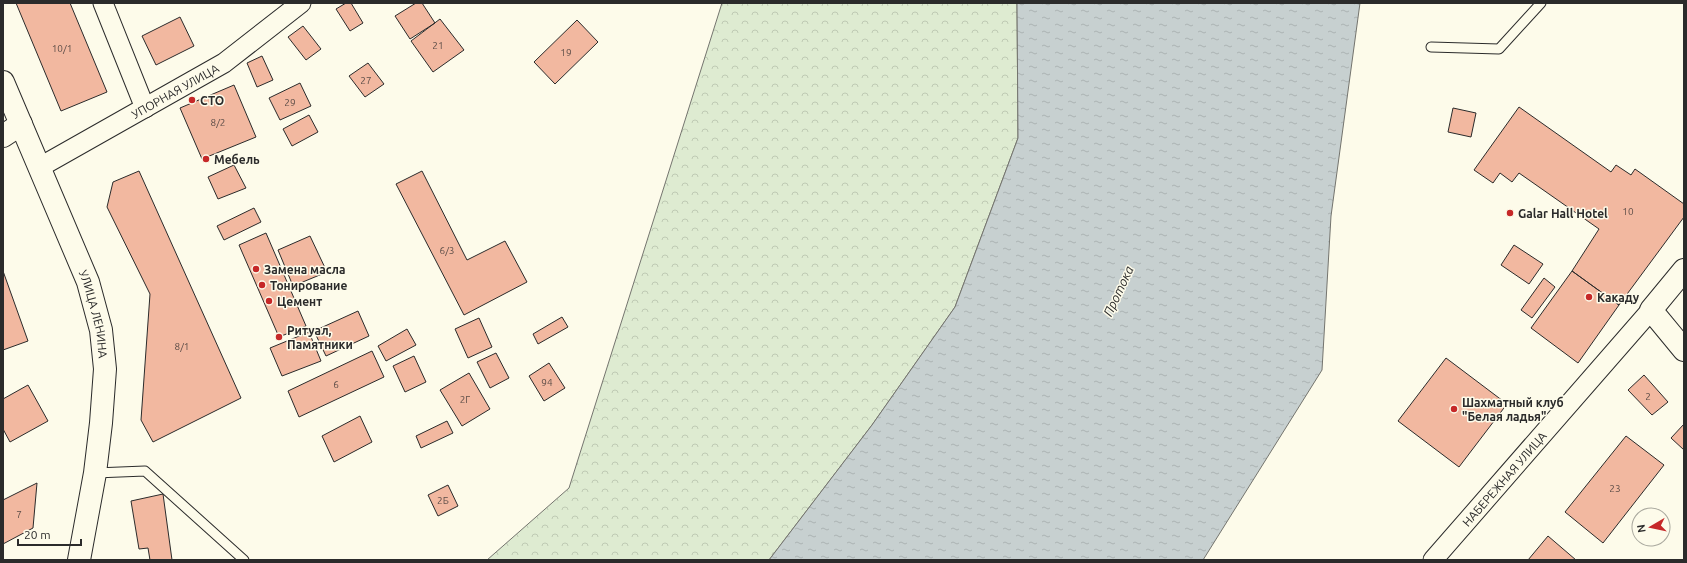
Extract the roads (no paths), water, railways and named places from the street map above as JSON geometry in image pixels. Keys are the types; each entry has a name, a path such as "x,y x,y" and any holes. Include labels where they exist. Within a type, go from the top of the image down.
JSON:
{"main road":[{"name":"УЛИЦА ЛЕНИНА","path":"3,82 88,282 101,330 105,370 95,473 80,552"},
{"path":"3,136 21,124"},
{"name":"НАБЕРЕЖНАЯ УЛИЦА","path":"1651,310 1684,270"},
{"path":"1651,310 1684,350"}],"street":[{"path":"103,3 145,108"},
{"name":"УПОРНАЯ УЛИЦА","path":"40,167 224,63 301,3"},
{"name":"НАБЕРЕЖНАЯ УЛИЦА","path":"1433,560 1651,310"},
{"path":"66,560 80,552"}],"lane":[{"path":"1431,47 1499,49 1541,3"},
{"path":"95,473 146,471 244,560"}],"water":[{"name":"Протока","path":"1017,3 1360,3 1331,216 1322,370 1203,560 769,560 872,425 955,307 1018,138"}],"place":[{"name":"СТО","path":"192,100"},
{"name":"Мебель","path":"206,159"},
{"name":"Galar Hall Hotel","path":"1510,213"},
{"name":"Замена масла","path":"256,269"},
{"name":"Тонирование","path":"262,285"},
{"name":"Какаду","path":"1589,297"},
{"name":"Цемент","path":"269,301"},
{"name":"Ритуал, Памятники","path":"279,337"},
{"name":"Шахматный клуб \"Белая ладья\"","path":"1454,409"}]}
